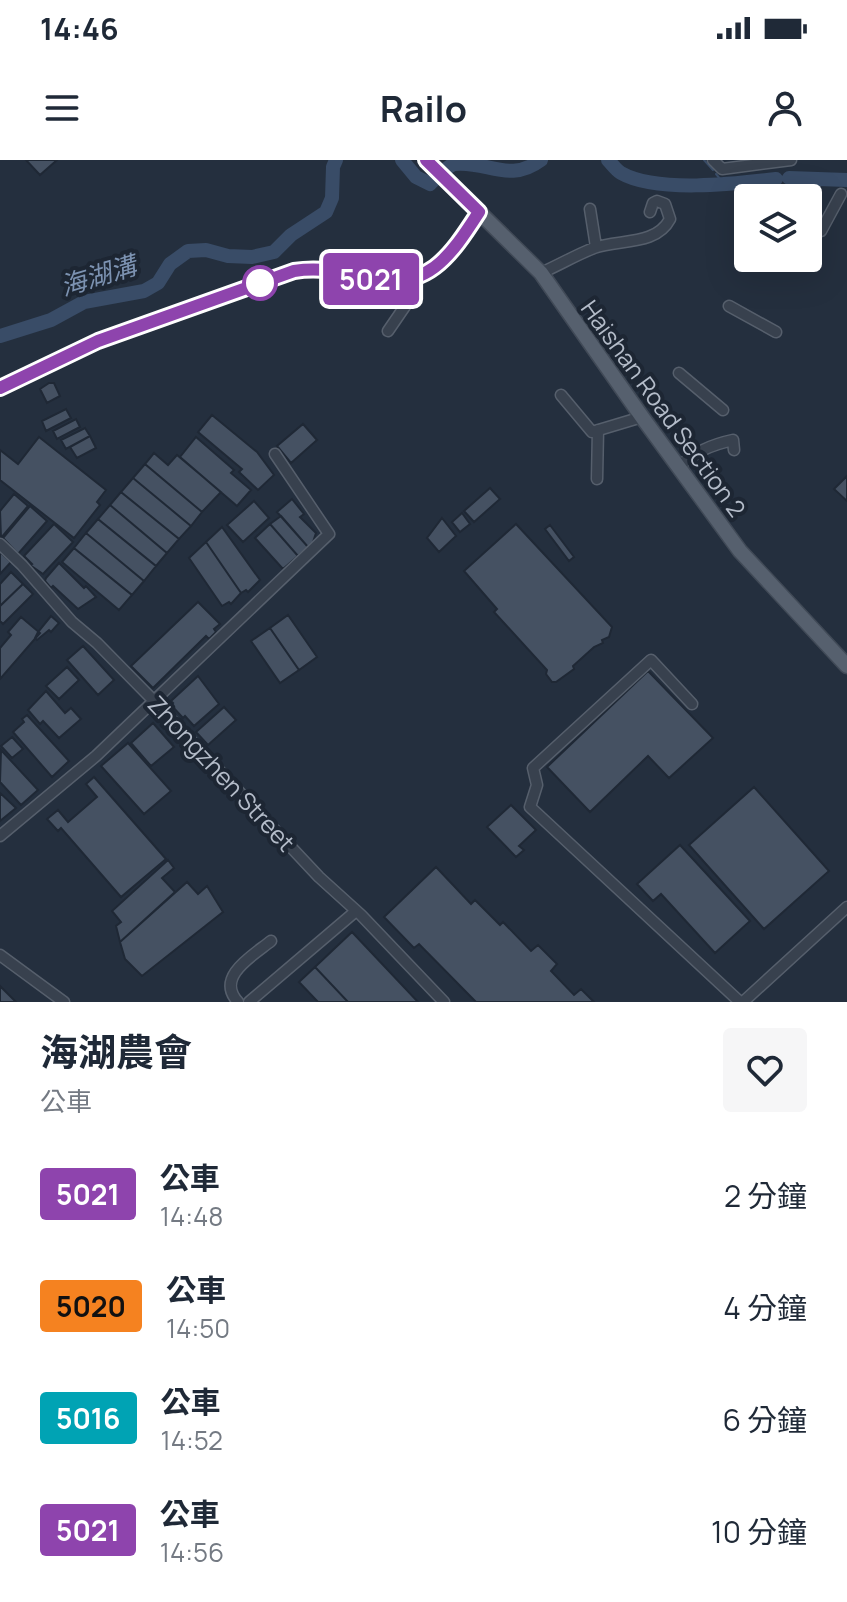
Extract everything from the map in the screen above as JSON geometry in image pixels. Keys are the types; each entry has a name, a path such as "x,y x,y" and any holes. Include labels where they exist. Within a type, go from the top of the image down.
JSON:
{"main road":[{"name":"Haishan Road Section 2","path":"436,169 541,273 740,551 847,666"}],"street":[{"path":"713,160 722,169 791,160"},
{"path":"822,229 841,194"},
{"path":"541,273 596,247 641,240 666,227 670,219 665,204 653,203 650,212"},
{"path":"590,209 596,247"},
{"path":"0,388 98,341 294,271 315,268 395,283 409,282 441,263 479,212"},
{"path":"388,331 412,296 409,282"},
{"path":"729,306 776,332"},
{"path":"679,373 723,410"},
{"path":"561,395 595,431 597,479"},
{"path":"595,431 642,417"},
{"path":"678,467 694,453 710,445 733,440 734,450"},
{"path":"0,836 96,756 329,534 275,454"},
{"name":"Zhongzhen Street","path":"0,544 72,622 153,700 319,877 444,1002"},
{"path":"692,704 651,660 533,768 537,785 530,807 742,1002 847,907"},
{"path":"249,1002 356,911"},
{"path":"238,1002 230,993 229,986 239,967 271,941"},
{"path":"0,955 64,1002"}],"building":[{"path":"26,160 57,160 40,175"},
{"path":"54,383 60,396 47,403 40,389"},
{"path":"66,409 71,418 46,431 42,421"},
{"path":"212,415 257,452 274,475 258,490 239,472 242,469 198,432"},
{"path":"76,419 80,427 57,439 53,431"},
{"path":"303,424 317,440 291,463 277,446"},
{"path":"85,428 90,436 66,449 61,440"},
{"path":"90,436 96,448 77,458 70,447"},
{"path":"39,437 106,490 97,502 100,505 74,538 0,480 0,450 18,464"},
{"path":"196,437 234,470 231,473 251,490 237,506 180,457"},
{"path":"154,453 168,465 177,455 221,492 202,512 145,464"},
{"path":"145,464 202,512 191,526 133,478"},
{"path":"847,476 847,501 834,489"},
{"path":"133,478 191,526 179,539 121,492"},
{"path":"490,488 500,499 474,522 464,511"},
{"path":"121,492 179,539 167,553 110,505"},
{"path":"14,494 28,506 1,538 0,511"},
{"path":"292,499 304,514 300,517 316,533 308,547 277,512"},
{"path":"254,501 269,518 243,542 227,525"},
{"path":"110,505 167,553 156,566 98,519"},
{"path":"30,506 47,521 18,554 3,538"},
{"path":"462,513 470,524 460,532 452,522"},
{"path":"281,516 308,547 298,556 270,524"},
{"path":"442,518 456,536 439,552 427,538"},
{"path":"98,519 156,566 144,581 86,533"},
{"path":"54,524 73,542 43,574 30,565 24,556"},
{"path":"270,524 298,556 283,569 255,538"},
{"path":"516,524 612,627 603,643 594,647 573,666 574,669 556,682 552,682 546,674 547,670 494,612 497,609 464,571"},
{"path":"550,525 574,557 569,561 545,529"},
{"path":"222,527 260,580 248,592 241,593 206,542"},
{"path":"86,533 144,581 132,595 74,548"},
{"path":"206,542 241,593 231,604 222,606 189,558"},
{"path":"74,548 132,595 119,610 62,562"},
{"path":"0,552 11,562 0,574"},
{"path":"59,563 96,597 78,609 53,586 51,588 45,581"},
{"path":"11,572 23,584 0,606 0,584"},
{"path":"23,584 33,594 3,624 0,621 0,606"},
{"path":"198,602 220,624 214,629 216,632 209,639 206,636 153,688 131,666"},
{"path":"288,615 317,657 299,670 270,628"},
{"path":"51,616 59,623 37,640 38,632"},
{"path":"21,617 40,633 0,679 0,648"},
{"path":"270,628 299,670 280,683 251,641"},
{"path":"83,646 114,680 98,695 67,660"},
{"path":"67,667 79,680 59,699 46,686"},
{"path":"648,671 713,738 669,778 648,756 590,812 547,767"},
{"path":"198,676 219,704 194,726 171,705 171,701"},
{"path":"46,691 65,713 71,708 81,719 59,738 28,710"},
{"path":"224,707 236,720 208,745 196,732"},
{"path":"27,715 69,761 52,777 13,732"},
{"path":"153,723 174,747 151,766 131,743"},
{"path":"12,737 23,749 12,758 1,746"},
{"path":"128,743 171,791 144,814 101,766"},
{"path":"1,750 38,790 21,805 0,782"},
{"path":"94,777 166,859 121,897 61,828 58,831 47,819 58,810 68,822 97,797 86,784"},
{"path":"754,787 829,871 764,929 689,845"},
{"path":"0,793 16,808 0,821"},
{"path":"511,805 536,830 519,846 524,850 516,857 487,827"},
{"path":"680,845 750,921 715,953 661,894 653,901 637,884"},
{"path":"168,860 174,868 162,878 175,892 120,942 116,926 121,922 112,911"},
{"path":"436,867 471,904 475,900 500,925 503,922 531,951 538,945 557,964 551,971 574,995 581,989 594,1002 476,1002 419,944 414,948 384,917"},
{"path":"187,882 198,894 207,886 223,912 142,976 125,959 120,942"},
{"path":"352,932 418,1002 348,1002 315,967"},
{"path":"315,967 348,1002 318,1002 299,982"},
{"path":"0,986 16,1002 0,1002"}],"waterway":[{"name":"海湖溝","path":"0,336 51,320 84,302 144,291 158,283 170,264 188,251 206,250 228,256 252,257 274,252 291,235 326,212 332,198 336,160"},
{"name":"海湖溝","path":"402,160 416,177 430,184 454,164 508,171 529,167 541,160"},
{"name":"海湖溝","path":"608,160 621,173 654,183 696,185 776,179"},
{"path":"704,160 713,170"},
{"name":"海湖溝","path":"716,174 725,185"},
{"name":"海湖溝","path":"789,178 847,180"}],"bus line":[{"name":"5021","path":"0,388 98,341 294,271 315,268 338,270 395,283 409,282 425,274 441,263 479,212 426,160"}]}
